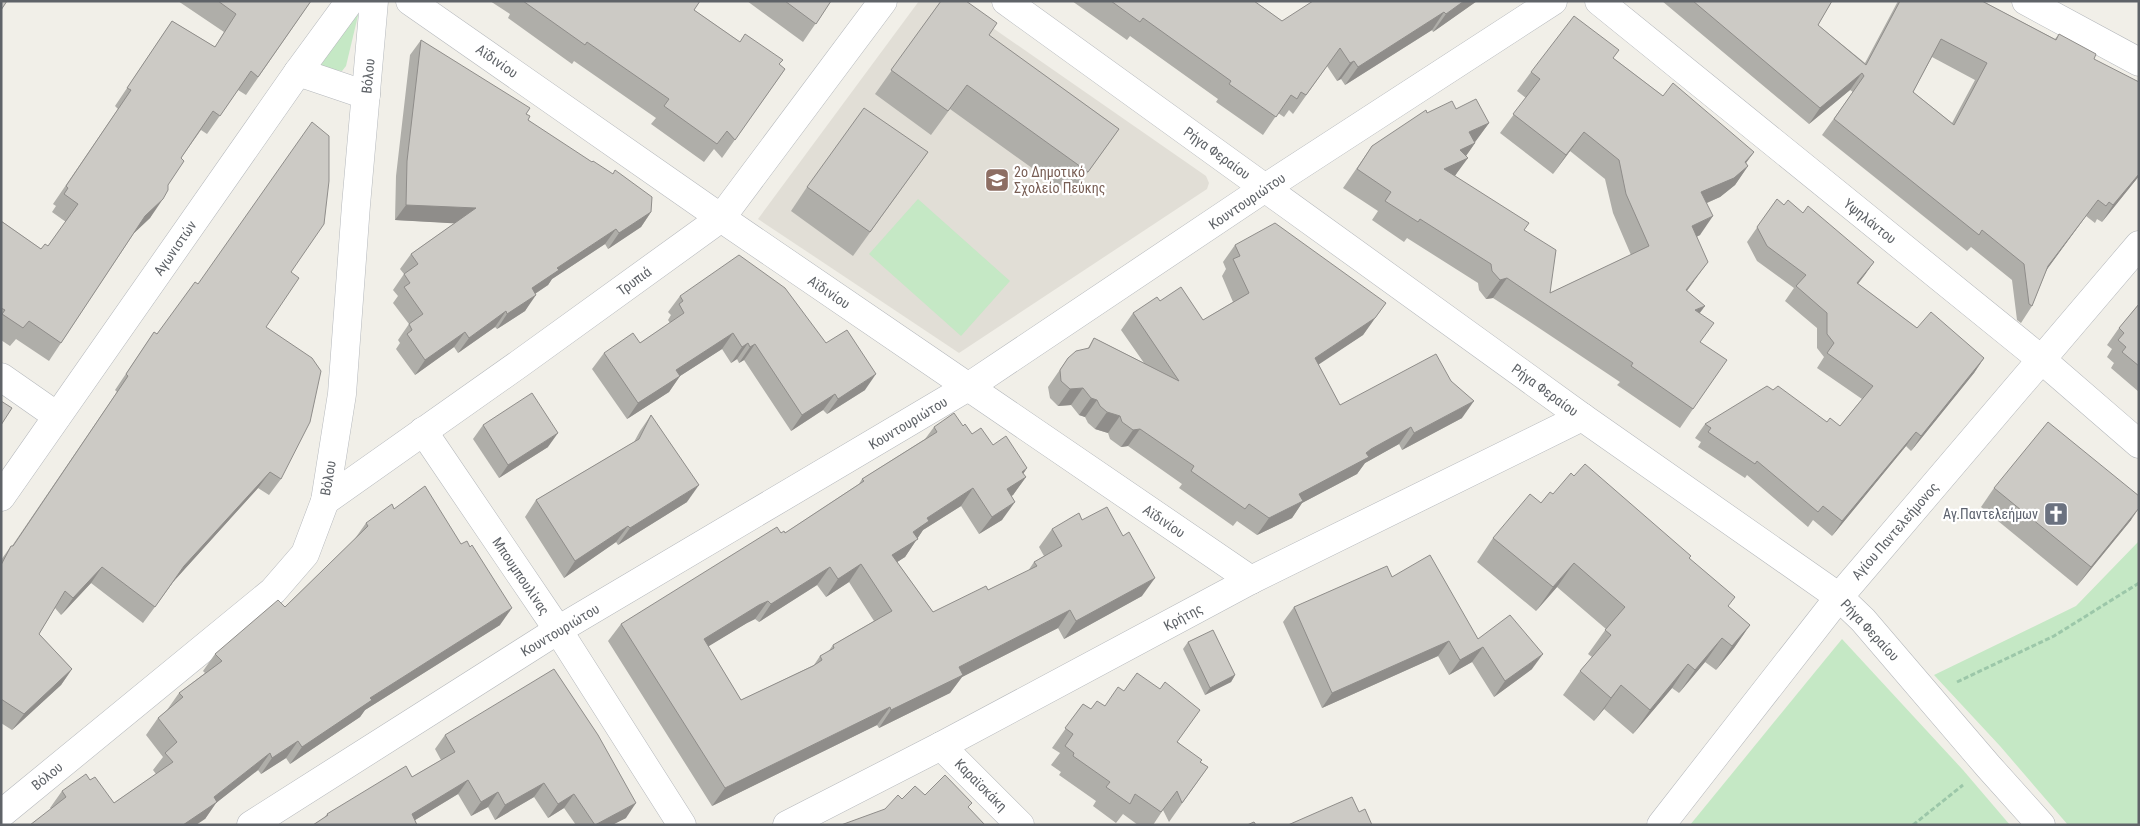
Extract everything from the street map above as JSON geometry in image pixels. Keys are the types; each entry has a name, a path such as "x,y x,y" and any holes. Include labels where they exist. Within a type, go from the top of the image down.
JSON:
{"street":[{"name":"Αγωνιστών","path":"1,497 298,72 350,1"},
{"name":"Βόλου","path":"1,814 273,591 305,554 325,500 342,394 374,1"},
{"name":"Αϊδινίου","path":"410,1 721,218 1251,580"},
{"name":"Τρυπιά","path":"325,500 519,364 721,218 883,1"},
{"name":"Ρήγα Φεραίου","path":"1006,1 1582,417 1838,597 1863,620 2041,825"},
{"name":"Κουντουριώτου","path":"251,825 558,630 968,387 1265,188 1553,1"},
{"name":"Υψηλάντου","path":"1599,1 2042,360 2139,444"},
{"path":"2026,1 2139,62"},
{"path":"298,72 366,95"},
{"name":"Αγίου Παντελεήμονος","path":"1661,825 1838,597 2139,245"},
{"path":"1,377 57,416"},
{"name":"Κρήτης","path":"787,825 941,746 1251,580 1582,417"},
{"name":"Μπουμπουλίνας","path":"423,431 558,630 682,825"},
{"name":"Καραϊσκάκη","path":"941,746 1020,825"}],"path":[{"path":"1928,695 2054,636 2139,583"},
{"path":"1912,825 1988,766"}],"shaded area":[{"name":"2ο Δημοτικό Σχολείο Πεύκης","path":"919,1 954,1 1206,176 1209,183 1207,189 959,353 758,219"}],"green space":[{"path":"361,3 346,66 342,71 319,68"},
{"path":"918,199 1010,281 961,336 869,254"},
{"path":"2139,541 2139,825 2068,825 2000,746 1934,675 2076,606"},
{"path":"1842,639 1963,770 2010,825 1690,825"}],"building":[{"path":"1,1 7,1 1,10"},
{"path":"218,1 311,1 258,77 251,71 220,116 213,111 181,158 184,161 168,185 168,190 163,199 145,216 61,343 29,321 23,328 2,314 5,310 1,308 1,221 41,249 45,244 48,246 78,204 64,194 68,188 66,186 131,90 127,88 172,21 215,47 236,14"},
{"path":"523,1 700,1 694,10 740,42 745,34 783,60 779,64 785,69 735,140 727,131 717,144 664,106 669,99 587,42 585,45"},
{"path":"785,1 831,1 816,24"},
{"path":"941,1 966,1 997,23 989,35 1119,129 1088,172 967,85 948,111 891,70"},
{"path":"1111,1 1254,1 1282,21 1313,1 1464,1 1446,14 1444,12 1358,67 1354,61 1350,63 1340,48 1306,95 1301,92 1297,99 1291,95 1276,117 1229,84 1231,81 1143,18 1140,22"},
{"path":"1693,1 1832,1 1818,25 1866,65 1900,1 1982,1 2056,40 2059,34 2096,54 2094,59 2139,82 2139,174 2113,205 2109,202 2106,206 2098,200 2048,266 2032,306 2029,304 2024,264 1982,230 1979,235 1834,119 1864,76 1862,73 1820,108","holes":["1941,39 1987,63 1954,125 1913,92"]},
{"path":"1574,16 1619,50 1613,58 1663,96 1673,83 1754,152 1745,162 1748,166 1734,178 1701,192 1713,216 1692,226 1708,262 1686,290 1705,306 1695,310 1714,323 1700,342 1727,360 1693,409 1631,366 1633,363 1507,278 1500,280 1492,271 1491,264 1420,219 1418,222 1385,201 1391,192 1357,169 1372,146 1426,110 1427,113 1452,101 1456,109 1476,99 1489,123 1469,132 1475,143 1460,150 1468,158 1444,169 1529,223 1524,230 1556,250 1550,293 1649,246 1626,194 1619,160 1584,132 1566,155 1513,114 1540,79 1531,72"},
{"path":"421,40 530,108 526,114 530,116 528,120 592,162 613,174 615,170 652,197 651,212 619,233 616,229 557,268 559,270 532,288 536,295 507,314 506,311 469,338 465,332 425,360 407,334 412,330 409,324 423,314 404,287 410,283 404,274 418,264 411,254 476,208 406,205 407,161"},
{"path":"864,108 928,152 870,232 807,187"},
{"path":"312,122 329,136 329,181 324,224 291,272 299,278 266,327 312,358 321,371 310,422 281,479 270,472 184,566 155,607 102,567 73,598 65,591 39,634 72,669 24,714 1,699 1,565 11,546 13,546 128,376 126,374 154,332 157,334 195,282 198,284"},
{"path":"1777,199 1784,205 1788,200 1803,213 1808,206 1874,262 1857,283 1917,328 1931,312 1984,358 1921,436 1916,432 1842,521 1823,506 1818,512 1757,461 1755,464 1708,432 1711,428 1705,424 1767,386 1773,390 1778,386 1827,422 1830,418 1840,426 1873,386 1827,353 1834,343 1827,334 1827,313 1796,286 1806,275 1767,246 1757,227"},
{"path":"1275,223 1386,303 1375,318 1315,358 1340,405 1436,354 1451,381 1474,401 1414,433 1411,427 1371,449 1366,453 1369,457 1299,494 1303,501 1269,518 1249,504 1245,509 1191,471 1194,466 1140,429 1133,430 1122,422 1120,416 1107,412 1083,388 1070,389 1061,381 1060,370 1068,358 1076,351 1089,348 1094,338 1179,381 1133,313 1157,297 1160,301 1181,287 1203,320 1249,293 1233,259 1240,256 1235,245"},
{"path":"739,255 785,288 826,343 847,330 876,374 838,399 835,394 802,415 755,344 750,347 748,343 742,347 733,333 676,370 680,376 638,403 604,353 633,333 640,343 684,313 679,304 683,301 680,296"},
{"path":"2139,304 2139,366 2122,352 2126,347 2118,340 2124,333 2119,328"},
{"path":"532,393 558,433 508,465 483,425"},
{"path":"1,401 12,408 1,425"},
{"path":"954,413 963,426 965,424 972,434 981,428 993,445 1006,436 1027,468 1022,472 1026,477 1007,489 1015,502 992,517 973,488 927,518 929,521 913,532 918,539 892,555 933,612 986,586 988,590 1037,566 1034,562 1062,546 1052,529 1079,513 1082,520 1107,507 1123,536 1129,532 1155,578 1076,621 1070,610 959,667 963,675 891,710 890,707 725,788 621,624 777,527 781,533 784,531 785,533 864,481 862,479 937,432 934,427","holes":["861,564 892,611 833,645 834,648 820,656 822,660 813,666 741,700 704,639 759,605 768,601 771,604 830,567 838,579"]},
{"path":"651,415 699,485 630,528 628,526 575,561 536,500 639,439"},
{"name":"Αγ.Παντελεήμων","path":"2048,422 2139,496 2139,508 2091,567 1994,488"},
{"path":"1585,464 1735,597 1728,606 1750,625 1732,646 1722,638 1695,670 1688,664 1650,710 1621,685 1611,698 1580,671 1611,635 1605,630 1625,607 1574,563 1553,587 1493,538 1530,494 1541,503 1550,492 1553,494 1571,473 1574,476"},
{"path":"425,486 461,544 467,541 470,547 472,545 512,608 370,698 372,700 302,747 298,741 272,758 270,753 214,797 217,802 183,825 30,825 66,797 62,791 86,774 90,780 95,777 114,803 173,762 165,753 177,742 158,718 183,697 179,693 222,661 215,654 278,600 285,607 368,526 366,523 392,504 394,509"},
{"path":"1430,555 1478,639 1510,615 1543,654 1505,681 1483,647 1460,660 1449,641 1332,693 1294,607 1387,566 1392,577"},
{"path":"1213,630 1235,675 1210,688 1188,642"},
{"path":"554,669 598,735 636,803 595,825 574,794 558,804 544,783 505,805 498,792 481,802 468,780 412,814 417,825 313,825 327,814 406,766 412,777 455,752 445,735"},
{"path":"1137,673 1160,689 1165,682 1200,710 1177,742 1202,760 1200,762 1208,767 1182,803 1177,791 1161,812 1135,794 1130,804 1106,787 1110,782 1073,756 1074,753 1065,746 1073,734 1065,728 1083,704 1091,709 1097,701 1105,706 1118,687 1124,691"},
{"path":"945,775 972,803 968,807 985,825 841,825 885,809 898,795 902,799 915,786 925,795"},
{"path":"1352,797 1359,812 1365,809 1372,825 1288,825"}],"place":[{"name":"2ο Δημοτικό Σχολείο Πεύκης","path":"997,180"},
{"name":"Αγ.Παντελεήμων","path":"2056,514"}]}
